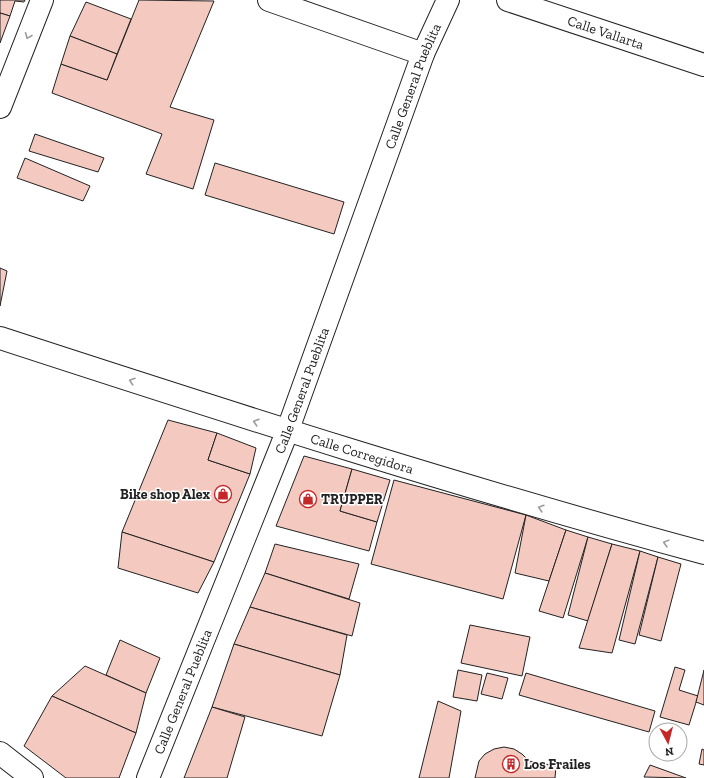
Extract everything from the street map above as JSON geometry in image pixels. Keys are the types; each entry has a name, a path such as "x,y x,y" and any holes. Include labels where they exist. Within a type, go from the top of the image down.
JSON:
{"street":[{"path":"0,107 42,0"},
{"path":"269,0 423,54"},
{"name":"Calle General Pueblita","path":"148,778 287,432 423,54 448,0"},
{"name":"Calle Vallarta","path":"508,0 704,65"},
{"name":"Calle Corregidora","path":"0,338 287,432 590,522 704,553"},
{"path":"0,753 32,778"}],"building":[{"path":"0,0 25,0 24,2 15,1 10,16 0,13"},
{"path":"139,0 214,1 170,107 214,120 193,189 146,174 162,134 52,93 61,64 107,80"},
{"path":"86,2 131,19 117,54 70,36"},
{"path":"0,13 10,16 0,43"},
{"path":"70,36 117,54 107,80 61,64"},
{"path":"35,134 104,158 98,172 29,151"},
{"path":"25,158 90,186 83,201 17,178"},
{"path":"215,163 344,202 334,234 205,195"},
{"path":"0,268 7,271 0,306"},
{"path":"168,420 217,433 208,460 250,474 214,562 122,532"},
{"path":"217,433 256,448 250,474 208,460"},
{"path":"304,456 352,469 340,511 377,522 369,551 276,526"},
{"path":"352,469 390,480 377,522 340,511"},
{"path":"394,480 526,515 503,599 371,564"},
{"path":"526,515 566,530 549,581 515,573"},
{"path":"566,530 588,537 563,618 539,611"},
{"path":"122,532 214,562 198,593 118,568"},
{"path":"588,537 612,544 588,621 568,615"},
{"path":"275,544 359,564 349,599 265,573"},
{"path":"612,544 640,551 612,653 579,648"},
{"path":"640,551 658,557 635,644 619,640"},
{"path":"658,557 681,564 661,641 639,635"},
{"path":"265,573 360,603 352,636 250,607"},
{"path":"250,607 347,635 340,675 234,644"},
{"path":"470,625 530,637 522,676 461,663"},
{"path":"120,640 160,658 146,693 106,675"},
{"path":"234,644 340,675 322,736 212,707"},
{"path":"85,666 146,693 136,733 52,696"},
{"path":"675,667 685,670 679,690 698,696 689,725 688,722 678,722 660,717"},
{"path":"458,670 482,675 477,701 453,697"},
{"path":"704,670 704,705 696,702"},
{"path":"487,673 508,678 502,699 481,694"},
{"path":"526,673 655,711 652,722 648,722 648,732 519,695"},
{"path":"52,696 136,733 119,778 66,778 24,746"},
{"path":"438,701 461,711 449,778 419,778"},
{"path":"212,707 245,717 227,778 184,778"},
{"name":"Los Frailes","path":"504,747 514,749 529,761 556,766 555,778 475,778 479,761 485,754 494,749"},
{"path":"702,749 704,750 704,765 699,764"},
{"path":"650,765 686,778 644,777"}],"place":[{"name":"Bike shop Alex","path":"223,494"},
{"name":"TRUPPER","path":"308,499"},
{"name":"Los Frailes","path":"511,764"}]}
